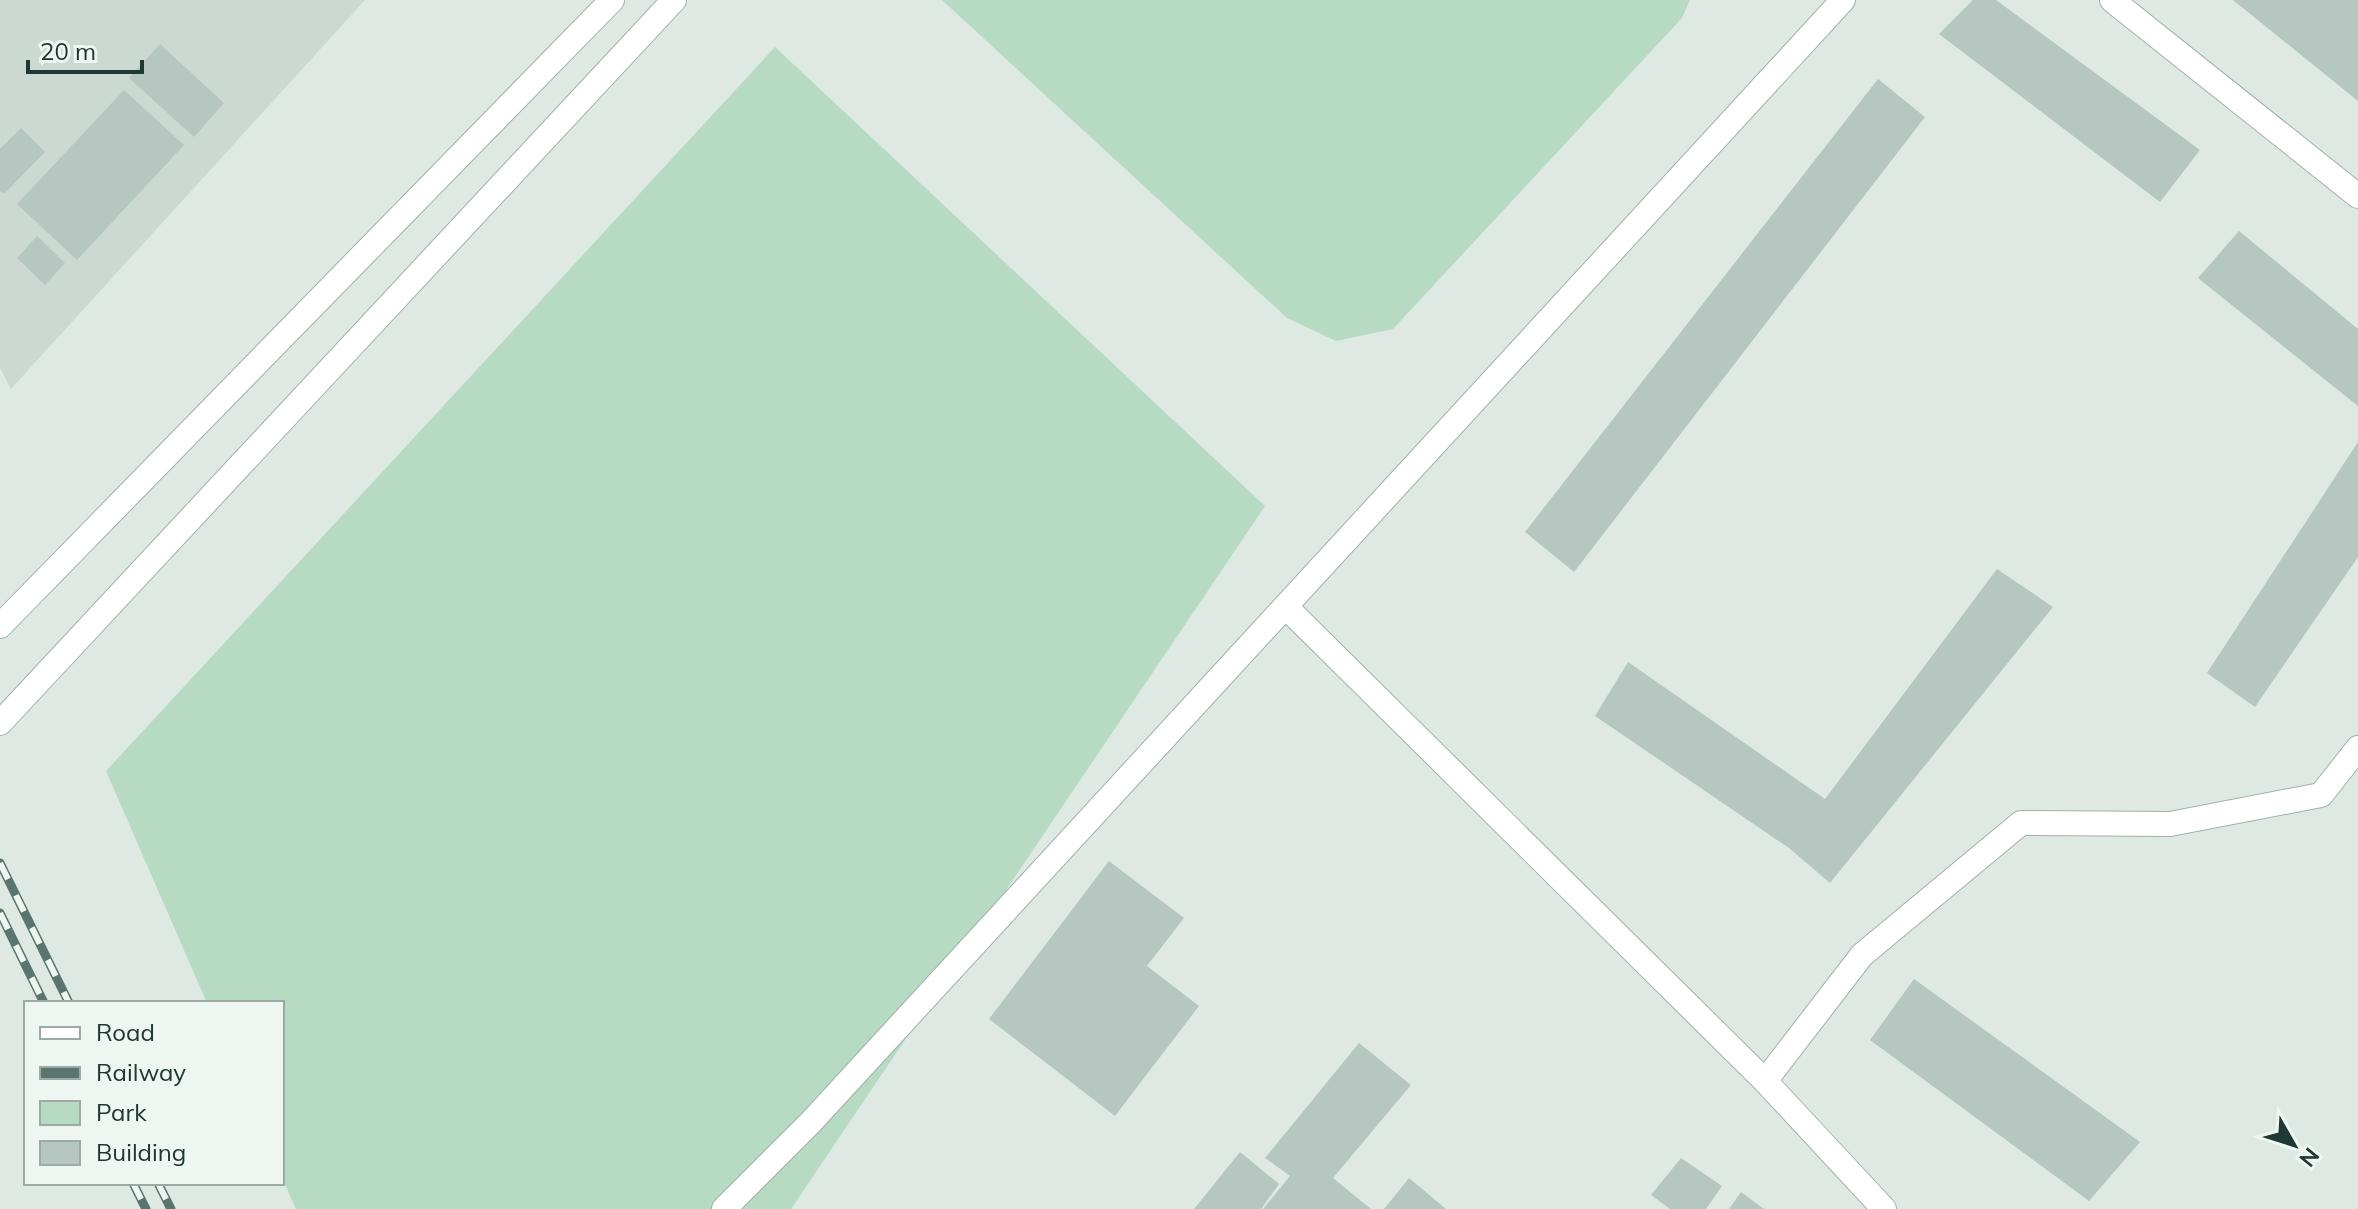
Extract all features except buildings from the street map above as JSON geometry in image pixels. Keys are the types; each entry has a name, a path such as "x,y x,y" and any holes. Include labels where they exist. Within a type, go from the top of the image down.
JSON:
{"street":[{"path":"0,626 612,0"},
{"path":"0,723 674,0"},
{"path":"731,1207 1843,0"},
{"path":"2112,0 2358,196"},
{"path":"1286,607 1765,1081 1884,1209"},
{"path":"1765,1081 1862,955 2021,823 2170,824 2321,795 2358,748"}],"shaded area":[{"path":"0,0 365,0 11,389 0,368"}],"green space":[{"path":"942,0 1690,0 1682,18 1393,329 1336,341 1287,318"},
{"path":"775,47 1265,506 791,1209 296,1209 284,1182 284,1001 206,1001 106,771"}],"railway":[{"path":"0,863 68,1001"},
{"path":"0,913 43,1001"},
{"path":"134,1185 146,1209"},
{"path":"159,1185 171,1209"}]}
